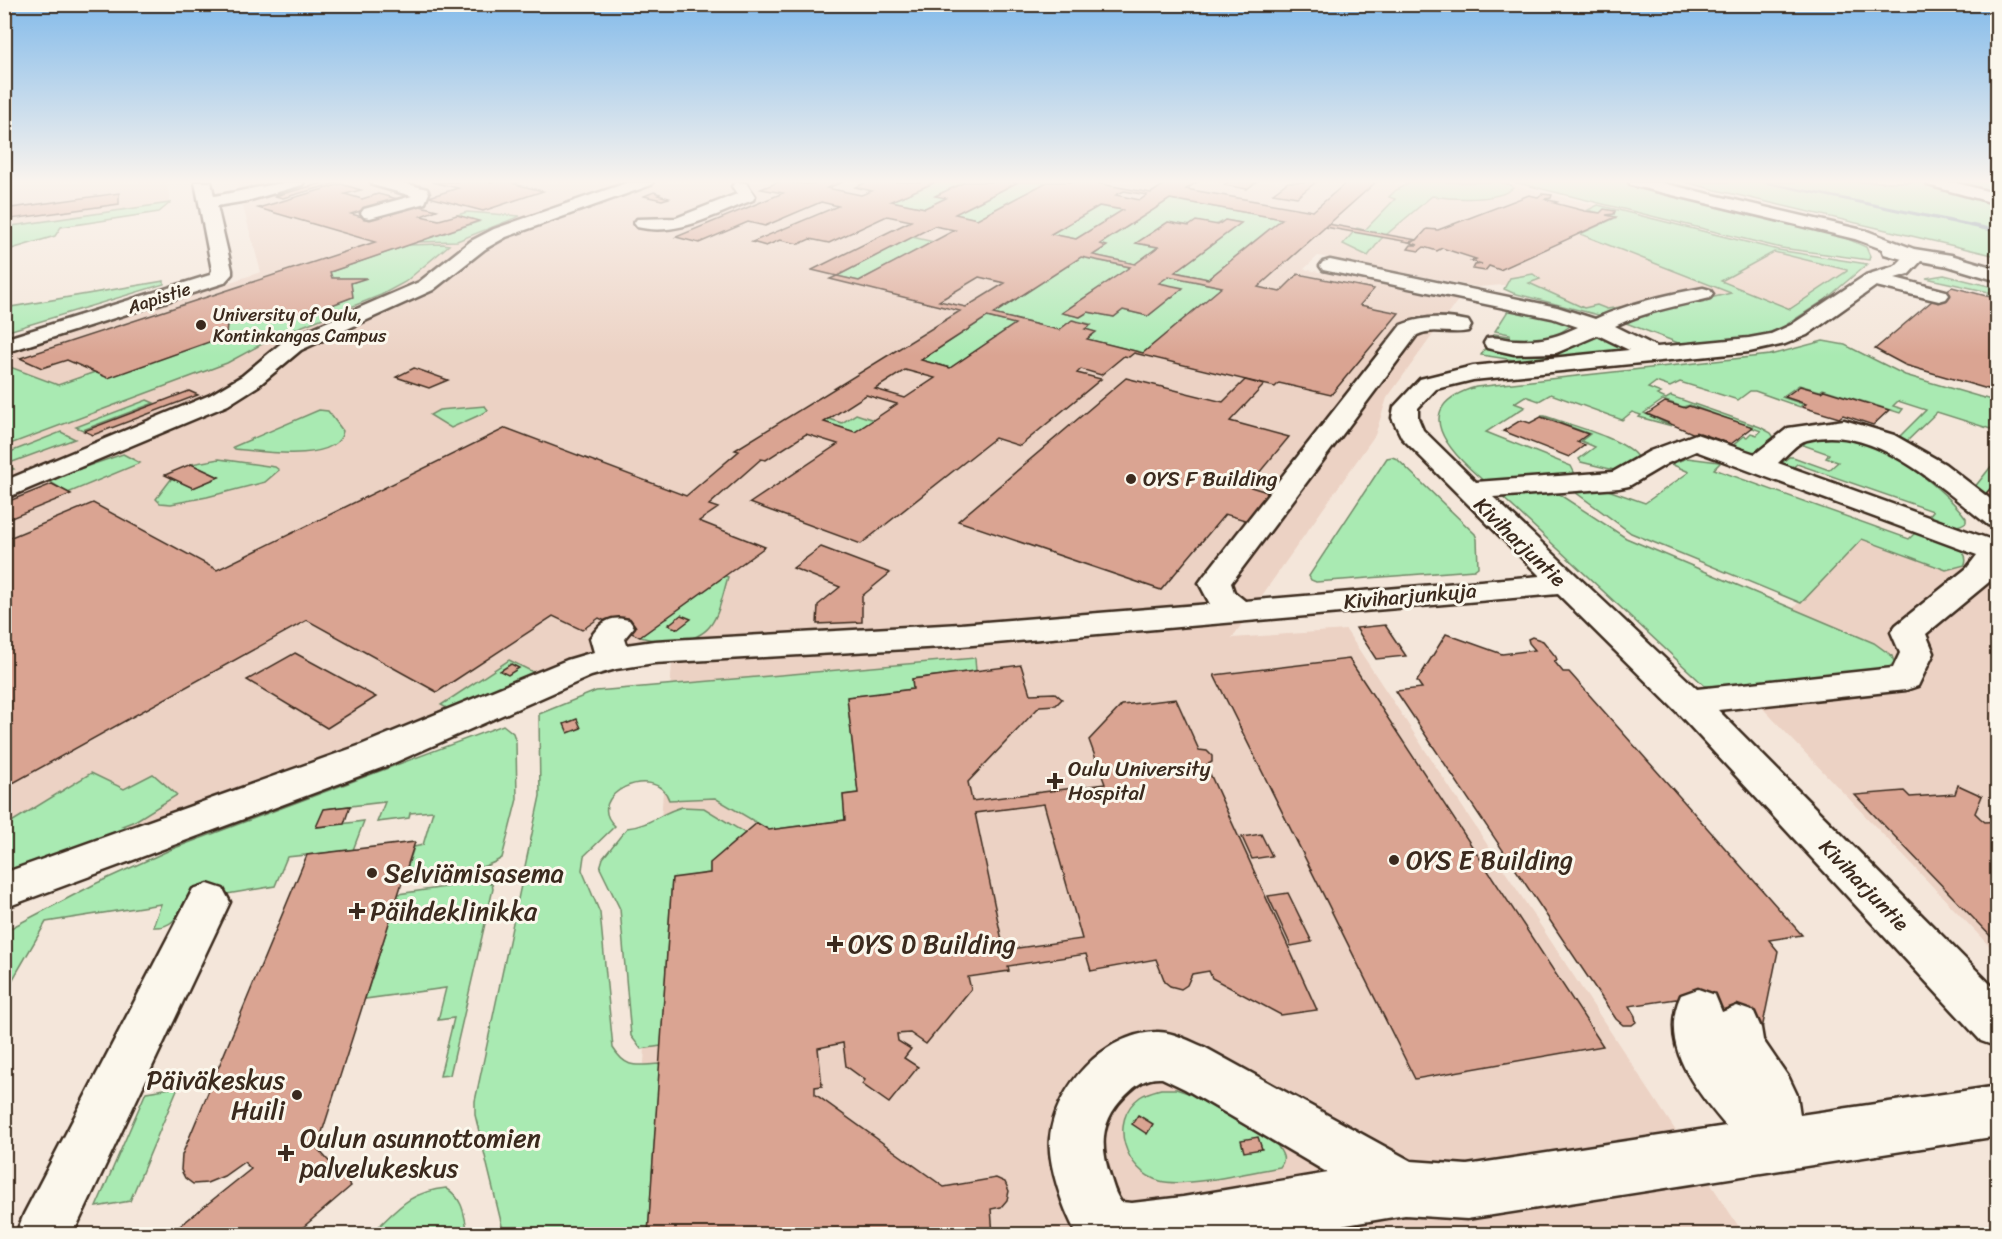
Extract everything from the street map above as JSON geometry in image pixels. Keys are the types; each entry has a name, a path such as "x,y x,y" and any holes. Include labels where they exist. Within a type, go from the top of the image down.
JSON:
{"street":[{"name":"Aapistie","path":"4,346 217,279 222,274 222,270 216,240"},
{"path":"4,491 219,400 250,381 293,345 426,286 488,240"},
{"path":"1859,240 1880,253 1910,256 1998,275"},
{"path":"1872,240 1910,256"},
{"path":"1873,279 1883,259 1880,253"},
{"path":"1247,611 1220,596 1215,583 1362,405 1409,330 1416,326 1430,324 1459,351 1654,355 1749,345 1777,339 1798,330 1873,279 1902,270 1910,256"},
{"path":"1330,266 1557,313 1597,326 1654,355"},
{"path":"1873,279 1939,295"},
{"path":"1495,343 1514,347 1556,346 1628,312 1703,294"},
{"path":"1362,405 1387,415 1406,412 1459,351 1480,296"},
{"name":"Kiviharjuntie","path":"1406,412 1411,433 1564,584 1690,703 1998,1025"},
{"path":"1759,465 1797,433 1844,428 1885,441 1935,470 1997,542"},
{"path":"4,479 138,435"},
{"path":"1468,491 1619,480 1659,457 1696,442 1759,465 1997,542"},
{"path":"1690,703 1713,698 1906,678 1917,653 1908,632 1978,575 1997,542"},
{"name":"Kiviharjunkuja","path":"4,891 375,755 579,668 615,643 654,652 961,635 1564,584"},
{"path":"44,1234 208,902"},
{"path":"1717,1019 1739,1047 1770,1095 1778,1143"},
{"path":"1404,1188 1203,1072 1168,1056 1140,1057 1127,1063 1094,1094 1078,1120 1076,1140 1095,1213 1102,1223 1122,1231 1184,1225 1404,1188 1467,1192 1998,1111"}],"shaded area":[{"name":"Oulu University Hospital","path":"252,240 1598,240 1733,293 1618,320 1503,285 1478,287 1318,256 1304,269 1458,300 1387,398 1375,435 1232,638 1346,630 1743,1233 632,1234 672,663 620,668 5,896 5,355 261,272"},
{"path":"1774,252 1848,270 1790,309 1720,281"},
{"path":"1869,529 1965,565 1997,559 1997,954 1730,674"}],"green space":[{"path":"5,240 42,240 5,251"},
{"path":"423,240 460,240 457,241 416,242"},
{"path":"907,240 934,242 859,281 837,276"},
{"path":"1107,240 1142,240 1137,243 1158,247 1135,264 1093,255 1106,246 1100,244"},
{"path":"1218,240 1256,240 1208,279 1175,272"},
{"path":"1347,240 1380,240 1368,256 1343,244"},
{"path":"1595,240 1737,240 1778,250 1867,264 1825,300 1780,329 1751,338 1686,346 1618,320 1731,293","holes":["1774,252 1847,271 1790,309 1721,281"]},
{"path":"1748,240 1850,240 1866,247 1870,256 1869,260 1781,248"},
{"path":"1928,240 1997,240 1997,256"},
{"path":"408,245 449,245 405,282 381,295 275,337 227,363 5,446 5,365 58,385 95,372 226,336 227,322 246,315 255,314 255,317 266,313 311,313 352,297 351,283 365,278 332,278 330,272"},
{"path":"1081,257 1130,267 1062,313 1080,317 1088,312 1114,317 1123,310 1148,316 1182,289 1159,283 1169,276 1222,287 1143,353 1087,339 1095,332 1085,329 1090,324 1073,320 1059,330 993,314"},
{"path":"1533,274 1540,279 1529,283 1584,308 1597,305 1607,309 1620,307 1625,309 1598,315 1504,289 1510,278"},
{"path":"1944,275 1997,288 1997,298 1987,295 1989,292 1926,278"},
{"path":"164,281 164,284 5,332 5,308"},
{"path":"1511,306 1568,322 1570,326 1543,340 1495,338 1494,334 1510,336 1510,334 1495,331"},
{"path":"987,317 1015,324 950,368 921,360"},
{"path":"1595,336 1604,336 1626,347 1627,350 1621,353 1527,362 1481,355 1485,348 1501,351 1502,349 1558,351"},
{"path":"1823,341 1845,345 1905,375 1998,402 1997,431 1937,412 1905,443 1897,439 1926,410 1898,401 1893,406 1903,409 1900,413 1823,389 1820,391 1799,385 1782,397 1803,404 1800,407 1755,391 1750,391 1738,400 1680,382 1670,387 1656,382 1648,388 1661,393 1657,395 1666,399 1671,396 1760,427 1771,433 1775,439 1765,448 1754,451 1730,448 1744,436 1747,437 1751,433 1757,435 1761,431 1690,405 1683,407 1663,400 1644,413 1672,426 1639,417 1641,415 1632,412 1622,420 1551,394 1539,401 1525,396 1514,403 1525,407 1486,432 1571,466 1575,474 1485,482 1459,457 1441,431 1439,418 1443,406 1455,396 1476,387 1770,355"},
{"path":"147,400 154,403 83,430 76,427"},
{"path":"485,406 488,410 484,413 451,428 430,415 439,410"},
{"path":"319,410 328,411 343,431 338,441 327,448 313,452 278,453 233,447"},
{"path":"856,414 874,420 855,432 824,422 829,419 842,423"},
{"path":"1541,416 1609,438 1631,450 1637,457 1614,470 1581,462 1579,459 1595,447 1581,441 1590,434"},
{"path":"61,432 75,439 7,464 14,469 5,472 5,454"},
{"path":"1824,436 1866,442 1889,452 1938,489 1959,509 1966,518 1966,522 1957,526 1942,524 1927,518 1933,511 1797,464 1790,470 1779,465 1789,457 1793,457 1829,470 1838,462 1826,458 1829,454 1803,445 1810,438"},
{"path":"123,454 140,463 68,493 47,480"},
{"path":"1387,458 1397,459 1475,534 1478,567 1474,570 1316,582 1311,580 1309,576"},
{"path":"1687,458 1719,462 1714,469 1909,539 1917,531 1940,538 1962,551 1966,557 1965,565 1946,570 1862,539 1801,603 1631,533 1575,492 1605,489 1645,503 1689,472 1671,464"},
{"path":"219,459 275,467 279,470 265,482 207,497 171,504 160,503 156,499 172,478 193,488 219,477 191,464"},
{"path":"1997,459 1997,482 1982,498 1970,493"},
{"path":"1554,491 1626,538 1874,643 1892,656 1894,662 1890,667 1877,672 1723,690 1705,686 1497,492"},
{"path":"725,576 728,577 719,609 704,632 696,637 677,641 640,637"},
{"path":"975,658 976,671 912,679 913,689 847,698 858,793 843,795 845,820 769,830 715,798 669,800 662,789 650,783 638,783 614,794 608,804 607,815 615,826 584,856 582,870 600,913 613,1048 623,1060 633,1065 660,1064 648,1234 504,1234 475,1115 475,1101 540,796 539,714 596,691"},
{"path":"509,660 541,676 452,711 441,705"},
{"path":"503,725 513,733 516,742 517,799 502,858 491,864 467,870 405,875 414,847 423,845 433,811 410,813 409,818 377,822 385,802 325,809 317,827 364,821 353,850 287,857 275,886 185,901 177,917 165,926 153,927 161,904 46,922 5,993 5,931 97,883 172,849"},
{"path":"91,773 124,789 153,774 177,795 135,821 122,826 128,828 5,874 5,826"},
{"path":"682,807 704,808 745,833 710,863 710,873 672,879 661,1046 641,1049 631,1036 620,909 600,868 603,858 627,828 642,825"},
{"path":"487,881 492,884 493,889 450,1075 440,1076 454,1018 438,1020 446,988 365,999 398,894"},
{"path":"178,1087 130,1201 96,1207 146,1092"},
{"path":"1161,1089 1176,1089 1191,1094 1277,1145 1283,1156 1282,1164 1280,1167 1202,1181 1171,1183 1148,1176 1130,1157 1125,1145 1124,1119 1130,1107 1140,1097"},
{"path":"446,1188 460,1202 468,1234 371,1234 412,1198"}],"building":[{"path":"367,240 424,240 330,272 332,278 367,278 351,283 353,297 311,313 266,313 255,317 255,314 246,315 227,322 226,336 108,378 67,360 42,368 20,358 375,242"},
{"path":"687,240 706,240 699,243"},
{"path":"757,240 808,240 799,244 780,240 766,246 752,242"},
{"path":"814,240 836,240 829,243"},
{"path":"873,240 907,240 837,276 812,270"},
{"path":"937,240 1107,240 1100,244 1107,246 1093,255 1135,264 1158,247 1136,243 1141,240 1218,240 1175,272 1208,279 1256,240 1311,240 1258,287 1280,292 1298,274 1374,289 1360,305 1399,313 1331,395 1279,383 1275,387 1134,353 1129,357 1124,356 1101,375 1081,369 1077,373 1101,379 1020,446 995,438 861,544 750,503 838,444 806,434 766,460 761,459 709,505 718,508 699,521 765,547 640,637 599,618 582,630 553,616 437,692 307,620 4,788 4,540 93,503 217,570 506,428 686,496 739,451 735,450 960,311 830,279 837,276 859,281","holes":["1081,257 1130,267 1062,313 1080,317 1088,312 1114,317 1123,310 1148,316 1183,288 1159,283 1169,276 1222,287 1143,353 1087,339 1096,332 1085,329 1091,325 1072,320 1059,330 993,314","979,277 1005,283 966,307 939,301","987,317 1015,324 950,368 921,360","905,370 935,378 905,398 875,389","866,395 897,404 855,432 824,422"]},
{"path":"1397,240 1417,240 1409,242"},
{"path":"1417,240 1566,240 1500,270 1489,266 1485,271 1473,269 1475,265 1482,264 1471,261 1476,259 1442,248 1437,251 1424,247 1419,251 1408,249 1411,245 1418,245 1409,242"},
{"path":"1952,287 1998,299 1998,392 1905,365 1875,349 1939,295"},
{"path":"414,368 448,380 429,388 396,377"},
{"name":"OYS F Building","path":"1126,378 1223,402 1245,380 1264,385 1230,421 1289,437 1248,486 1270,493 1248,521 1225,514 1161,590 958,521"},
{"path":"1800,386 1821,392 1824,390 1889,410 1873,425 1843,415 1839,418 1802,407 1806,404 1785,397"},
{"path":"189,391 198,395 93,435 84,431"},
{"path":"1665,402 1685,408 1689,406 1753,427 1731,444 1700,433 1697,435 1647,414"},
{"path":"1541,417 1588,434 1577,442 1585,445 1569,457 1503,431 1521,420 1530,423"},
{"path":"191,464 219,477 193,488 165,475"},
{"path":"1998,482 1998,503 1982,498"},
{"path":"52,484 71,494 4,521 4,503"},
{"path":"821,547 890,573 862,596 862,622 817,624 818,605 840,587 793,568"},
{"path":"681,615 691,619 678,629 668,625"},
{"path":"1385,625 1406,656 1376,659 1356,628"},
{"path":"1446,634 1502,654 1535,650 1528,639 1532,637 1543,641 1556,657 1557,660 1554,661 1563,672 1569,672 1802,935 1769,940 1778,951 1760,1039 1676,999 1629,1006 1636,1022 1632,1025 1623,1025 1616,1019 1396,691 1422,688 1417,681"},
{"path":"295,653 376,697 327,728 247,680"},
{"name":"OYS E Building","path":"1349,659 1603,1046 1415,1079 1214,675"},
{"path":"511,664 519,668 508,675 500,671"},
{"name":"OYS D Building","path":"1021,665 1030,694 1055,693 1062,699 1056,705 1040,706 968,782 972,801 1105,784 1089,740 1122,705 1176,699 1199,750 1207,751 1212,756 1212,762 1206,765 1317,1010 1281,1015 1212,978 1209,971 1192,974 1187,985 1181,989 1170,986 1165,982 1156,959 1091,971 1086,954 1008,966 1009,971 968,977 971,989 926,1044 910,1033 897,1034 898,1041 911,1049 904,1058 918,1067 889,1103 862,1084 865,1080 846,1066 843,1043 818,1048 822,1086 815,1087 815,1094 944,1187 996,1178 1005,1182 1009,1191 1007,1200 1001,1207 991,1209 993,1234 648,1234 672,878 710,873 710,863 757,823 769,830 845,820 843,795 858,793 847,697 913,689 912,679","holes":["1044,804 1082,939 1004,950 975,813"]},
{"path":"577,719 581,728 568,733 564,724"},
{"path":"1958,785 1982,796 1975,813 1980,818 1985,822 1998,821 1998,944 1855,795 1904,791 1910,797 1955,794"},
{"path":"350,806 344,824 316,827 324,809"},
{"path":"1261,834 1272,856 1252,859 1242,837"},
{"path":"415,842 317,1148 351,1186 301,1229 306,1234 170,1234 251,1169 244,1162 224,1176 207,1183 193,1184 185,1178 181,1170 182,1155 307,855"},
{"path":"1288,893 1312,942 1291,946 1268,896"},
{"path":"1138,1115 1153,1124 1147,1134 1132,1124"},
{"path":"1258,1137 1262,1149 1244,1152 1241,1140"}],"place":[{"name":"University of Oulu, Kontinkangas Campus","path":"201,325"},
{"name":"OYS F Building","path":"1131,479"},
{"name":"Oulu University Hospital","path":"1055,781"},
{"name":"OYS E Building","path":"1394,860"},
{"name":"Selviämisasema","path":"372,873"},
{"name":"Päihdeklinikka","path":"357,911"},
{"name":"OYS D Building","path":"835,944"},
{"name":"Päiväkeskus Huili","path":"297,1095"},
{"name":"Oulun asunnottomien palvelukeskus","path":"286,1153"}]}
